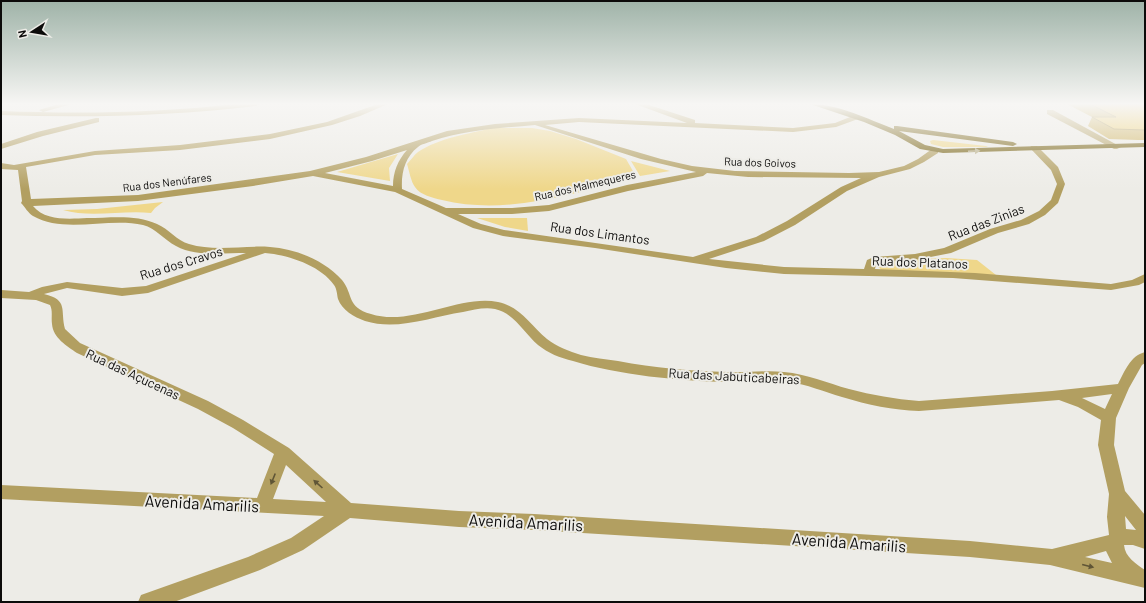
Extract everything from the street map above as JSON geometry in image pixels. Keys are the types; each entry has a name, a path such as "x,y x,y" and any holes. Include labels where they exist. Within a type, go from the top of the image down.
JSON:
{"main road":[{"path":"897,132 923,147 935,151 1010,147 1117,147 1145,145"},
{"path":"921,132 1010,147"},
{"path":"914,141 916,136 925,133"}],"street":[{"path":"1,148 17,141 47,132"},
{"path":"15,167 88,154 189,146 266,137 289,132"},
{"path":"310,174 369,159 454,132"},
{"name":"Rua dos Goivos","path":"563,132 636,156 675,166 710,171 778,175 877,175 905,169 916,164 935,151"},
{"path":"579,132 583,138"},
{"path":"1089,132 1117,147"},
{"path":"1,143 17,141"},
{"path":"398,190 398,168 402,159 416,143"},
{"name":"Rua das Zinias","path":"869,274 869,265 872,261 878,259 915,257 947,251 994,231 1025,222 1042,214 1055,201 1062,184 1055,169 1034,148"},
{"path":"1,166 22,168 26,190 26,203"},
{"name":"Rua dos Malmequeres","path":"441,210 512,212 537,209 568,204 647,183 710,171"},
{"name":"Rua dos Limantos","path":"310,174 364,181 398,190 477,226 504,233 694,260 760,239 791,223 844,189 877,175"},
{"name":"Rua dos Nenúfares","path":"26,203 138,198 310,174"},
{"name":"Rua das Jabuticabeiras","path":"26,203 34,213 57,220 135,221 148,224 159,229 178,244 187,247 215,249 268,249 301,257 336,280 342,288 344,300 359,313 369,317 395,319 470,307 498,306 512,312 547,346 563,354 583,360 656,372 703,377 787,376 806,380 869,400 899,406 919,406 1052,396 1122,388"},
{"name":"Rua dos Cravos","path":"30,296 46,289 67,285 122,292 148,289 268,249"},
{"name":"Rua dos Platanos","path":"694,260 792,271 869,274 930,274 1111,287 1135,283 1145,277"},
{"name":"Rua das Açucenas","path":"1,294 30,296 54,302 58,310 57,322 64,338 82,350 203,405 238,424 283,452 347,510"},
{"path":"1145,356 1138,362 1122,388 1109,418 1106,445 1118,494 1116,517 1117,540 1114,547 1116,554 1121,562 1130,570 1145,579"},
{"name":"Rua das Jabuticabeiras","path":"1052,396 1077,401 1109,418"},
{"path":"262,506 283,452"},
{"name":"Avenida Amarilis","path":"1,492 347,510 459,519 534,522 970,549 1050,557 1145,579"},
{"path":"1118,494 1145,528"},
{"path":"148,602 253,564 291,546 347,510"},
{"name":"Avenida Amarilis","path":"1050,557 1124,537 1133,537 1145,541"}],"shaded area":[{"path":"475,132 554,132 576,139 626,159 637,178 564,196 515,204 466,204 431,197 417,190 411,179 407,164 418,152 426,147 444,140"},
{"path":"933,140 988,147 943,147 931,144 930,141"},
{"path":"398,154 389,168 390,181 337,172"},
{"path":"631,161 670,171 640,176"},
{"path":"163,202 151,213 129,212 95,214 63,210 97,209"},
{"path":"477,218 527,218 528,231 505,227"},
{"path":"946,258 977,260 996,275 883,272 875,263 880,261"}]}
